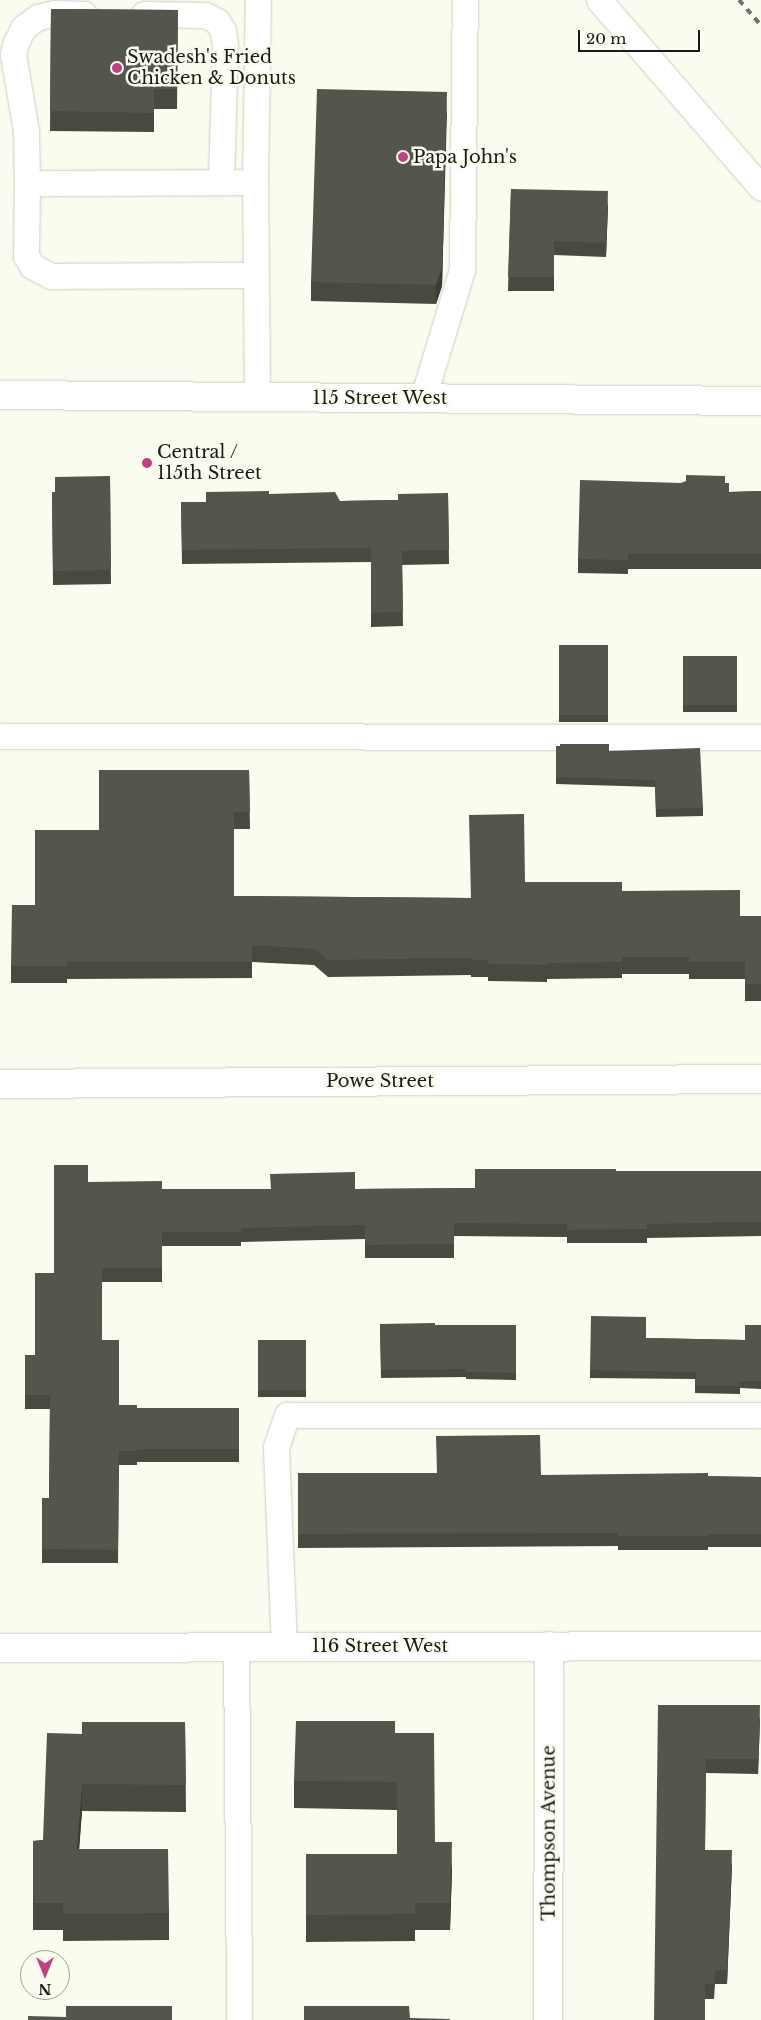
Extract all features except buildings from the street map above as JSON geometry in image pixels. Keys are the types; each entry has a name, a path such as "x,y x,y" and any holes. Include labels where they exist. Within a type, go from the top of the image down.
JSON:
{"street":[{"name":"115 Street West","path":"0,395 761,401"},
{"name":"Powe Street","path":"0,1084 761,1079"},
{"name":"Thompson Avenue","path":"548,2020 549,1646"},
{"name":"116 Street West","path":"0,1648 761,1646"}],"lane":[{"path":"257,397 255,182 258,0"},
{"path":"424,398 462,270 465,0"},
{"path":"599,0 761,188"},
{"path":"221,182 225,46 223,31 217,21 205,15 54,13 38,17 24,28 16,42 14,54 26,131 26,256 32,266 51,276 256,275"},
{"path":"27,184 255,182"},
{"path":"0,736 761,737"},
{"path":"284,1647 276,1447 288,1415 761,1416"},
{"path":"236,1648 238,2020"}],"railway":[{"path":"739,0 761,25"}],"place":[{"name":"Swadesh's Fried Chicken & Donuts","path":"117,68"},
{"name":"Papa John's","path":"403,157"},
{"name":"Central / 115th Street","path":"147,463"}]}
